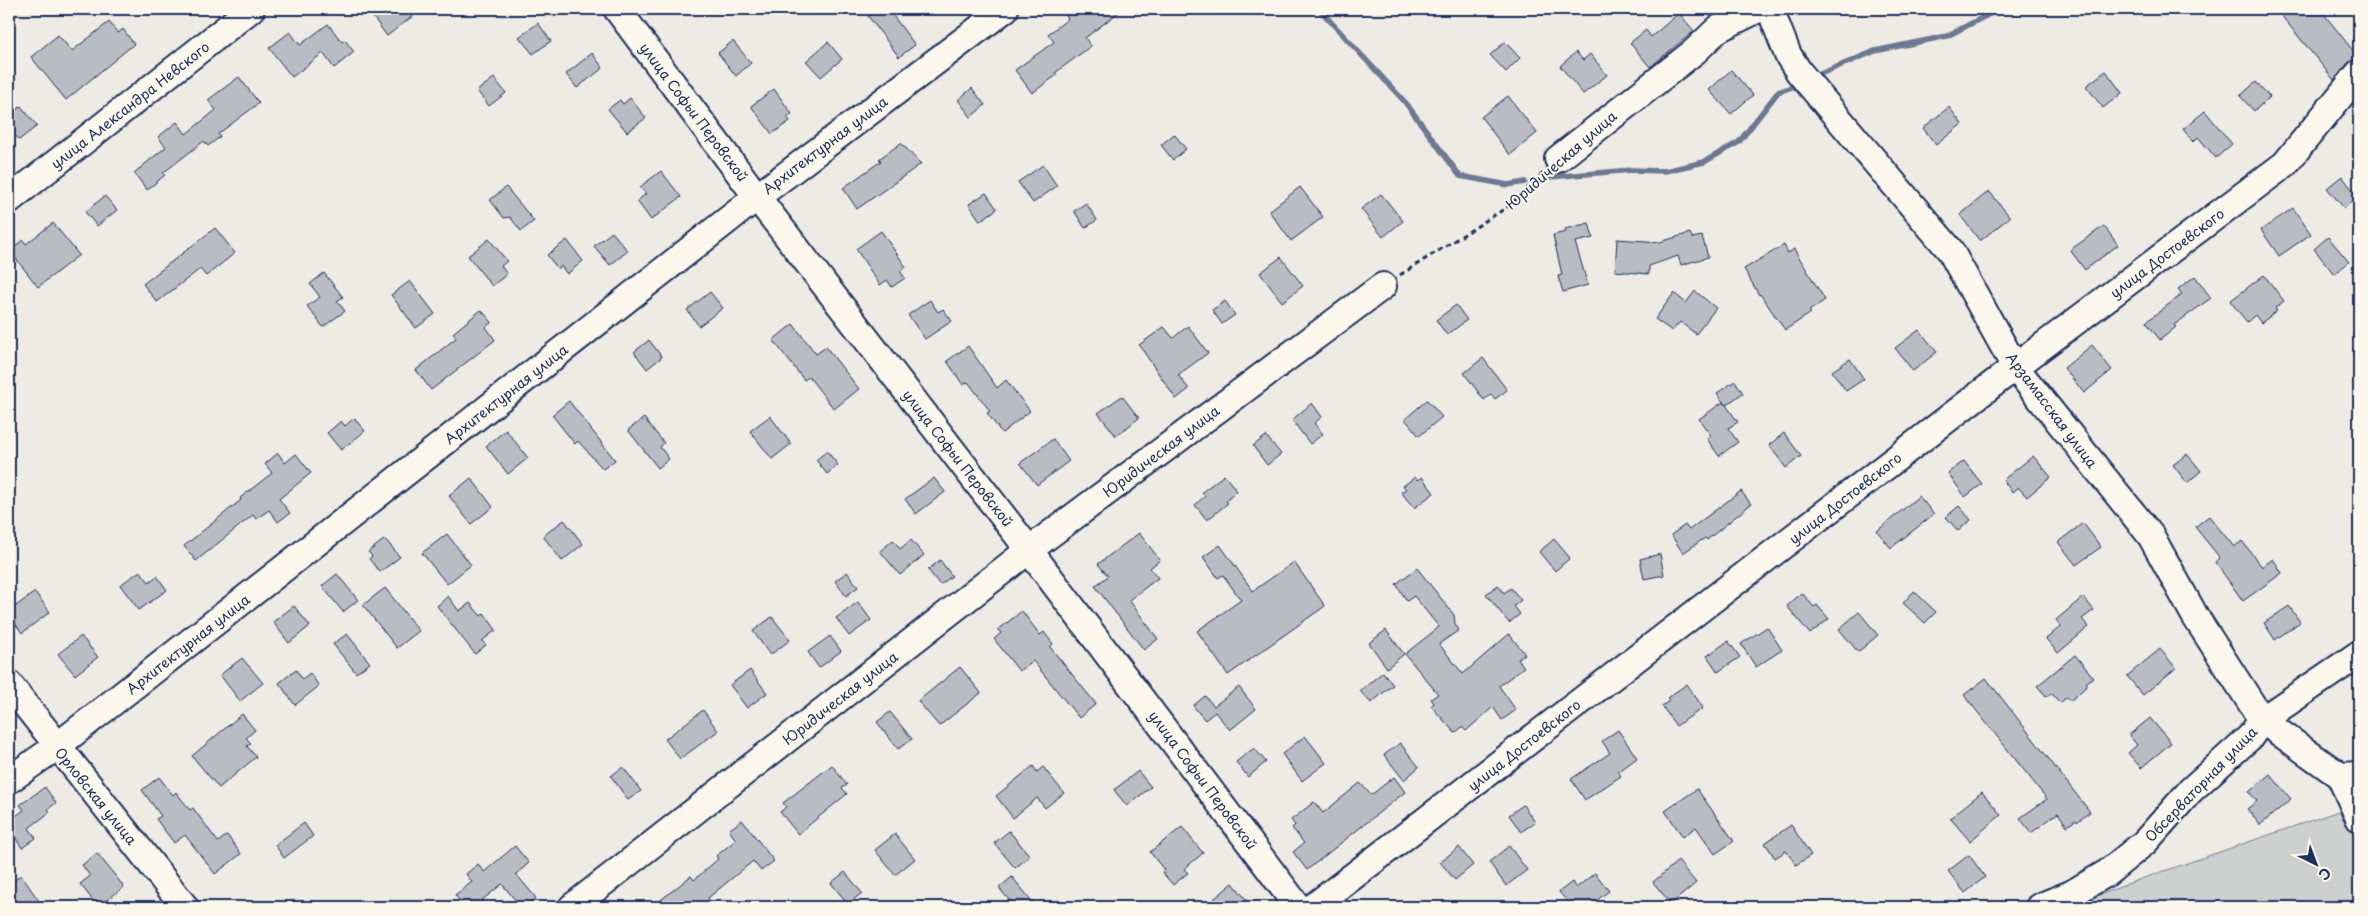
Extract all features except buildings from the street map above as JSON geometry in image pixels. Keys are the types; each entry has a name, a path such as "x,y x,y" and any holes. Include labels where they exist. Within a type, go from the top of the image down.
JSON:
{"street":[{"name":"улица Александра Невского","path":"9,200 252,9"},
{"name":"улица Софьи Перовской","path":"617,9 757,197 1029,550 1298,907"},
{"name":"Архитектурная улица","path":"9,780 56,747 757,197 1005,9"},
{"name":"Юридическая улица","path":"1558,159 1695,51 1718,29 1758,9"},
{"name":"Арзамасская улица","path":"1770,9 1788,56 1803,77 1950,250 2015,367 2151,536 2195,616 2262,720"},
{"name":"улица Достоевского","path":"1313,907 2015,367 2285,164 2359,73"},
{"name":"Юридическая улица","path":"572,907 1029,550 1383,286"},
{"name":"Обсерваторная улица","path":"2039,907 2071,894 2107,873 2145,842 2191,790 2250,737 2262,720 2359,654"},
{"name":"Орловская улица","path":"9,684 56,747 184,907"},
{"path":"2262,720 2350,775 2359,818"}],"path":[{"name":"Юридическая улица","path":"1383,286 1509,206 1558,159"}],"shaded area":[{"path":"2359,804 2359,907 2069,907 2135,881"}],"waterway":[{"path":"1319,9 1405,102 1460,176 1508,185 1525,182"},
{"path":"1820,74 1875,51 1947,36 1999,9"},
{"path":"1550,177 1632,170 1665,171 1704,162 1739,142 1778,92 1792,87"}]}
